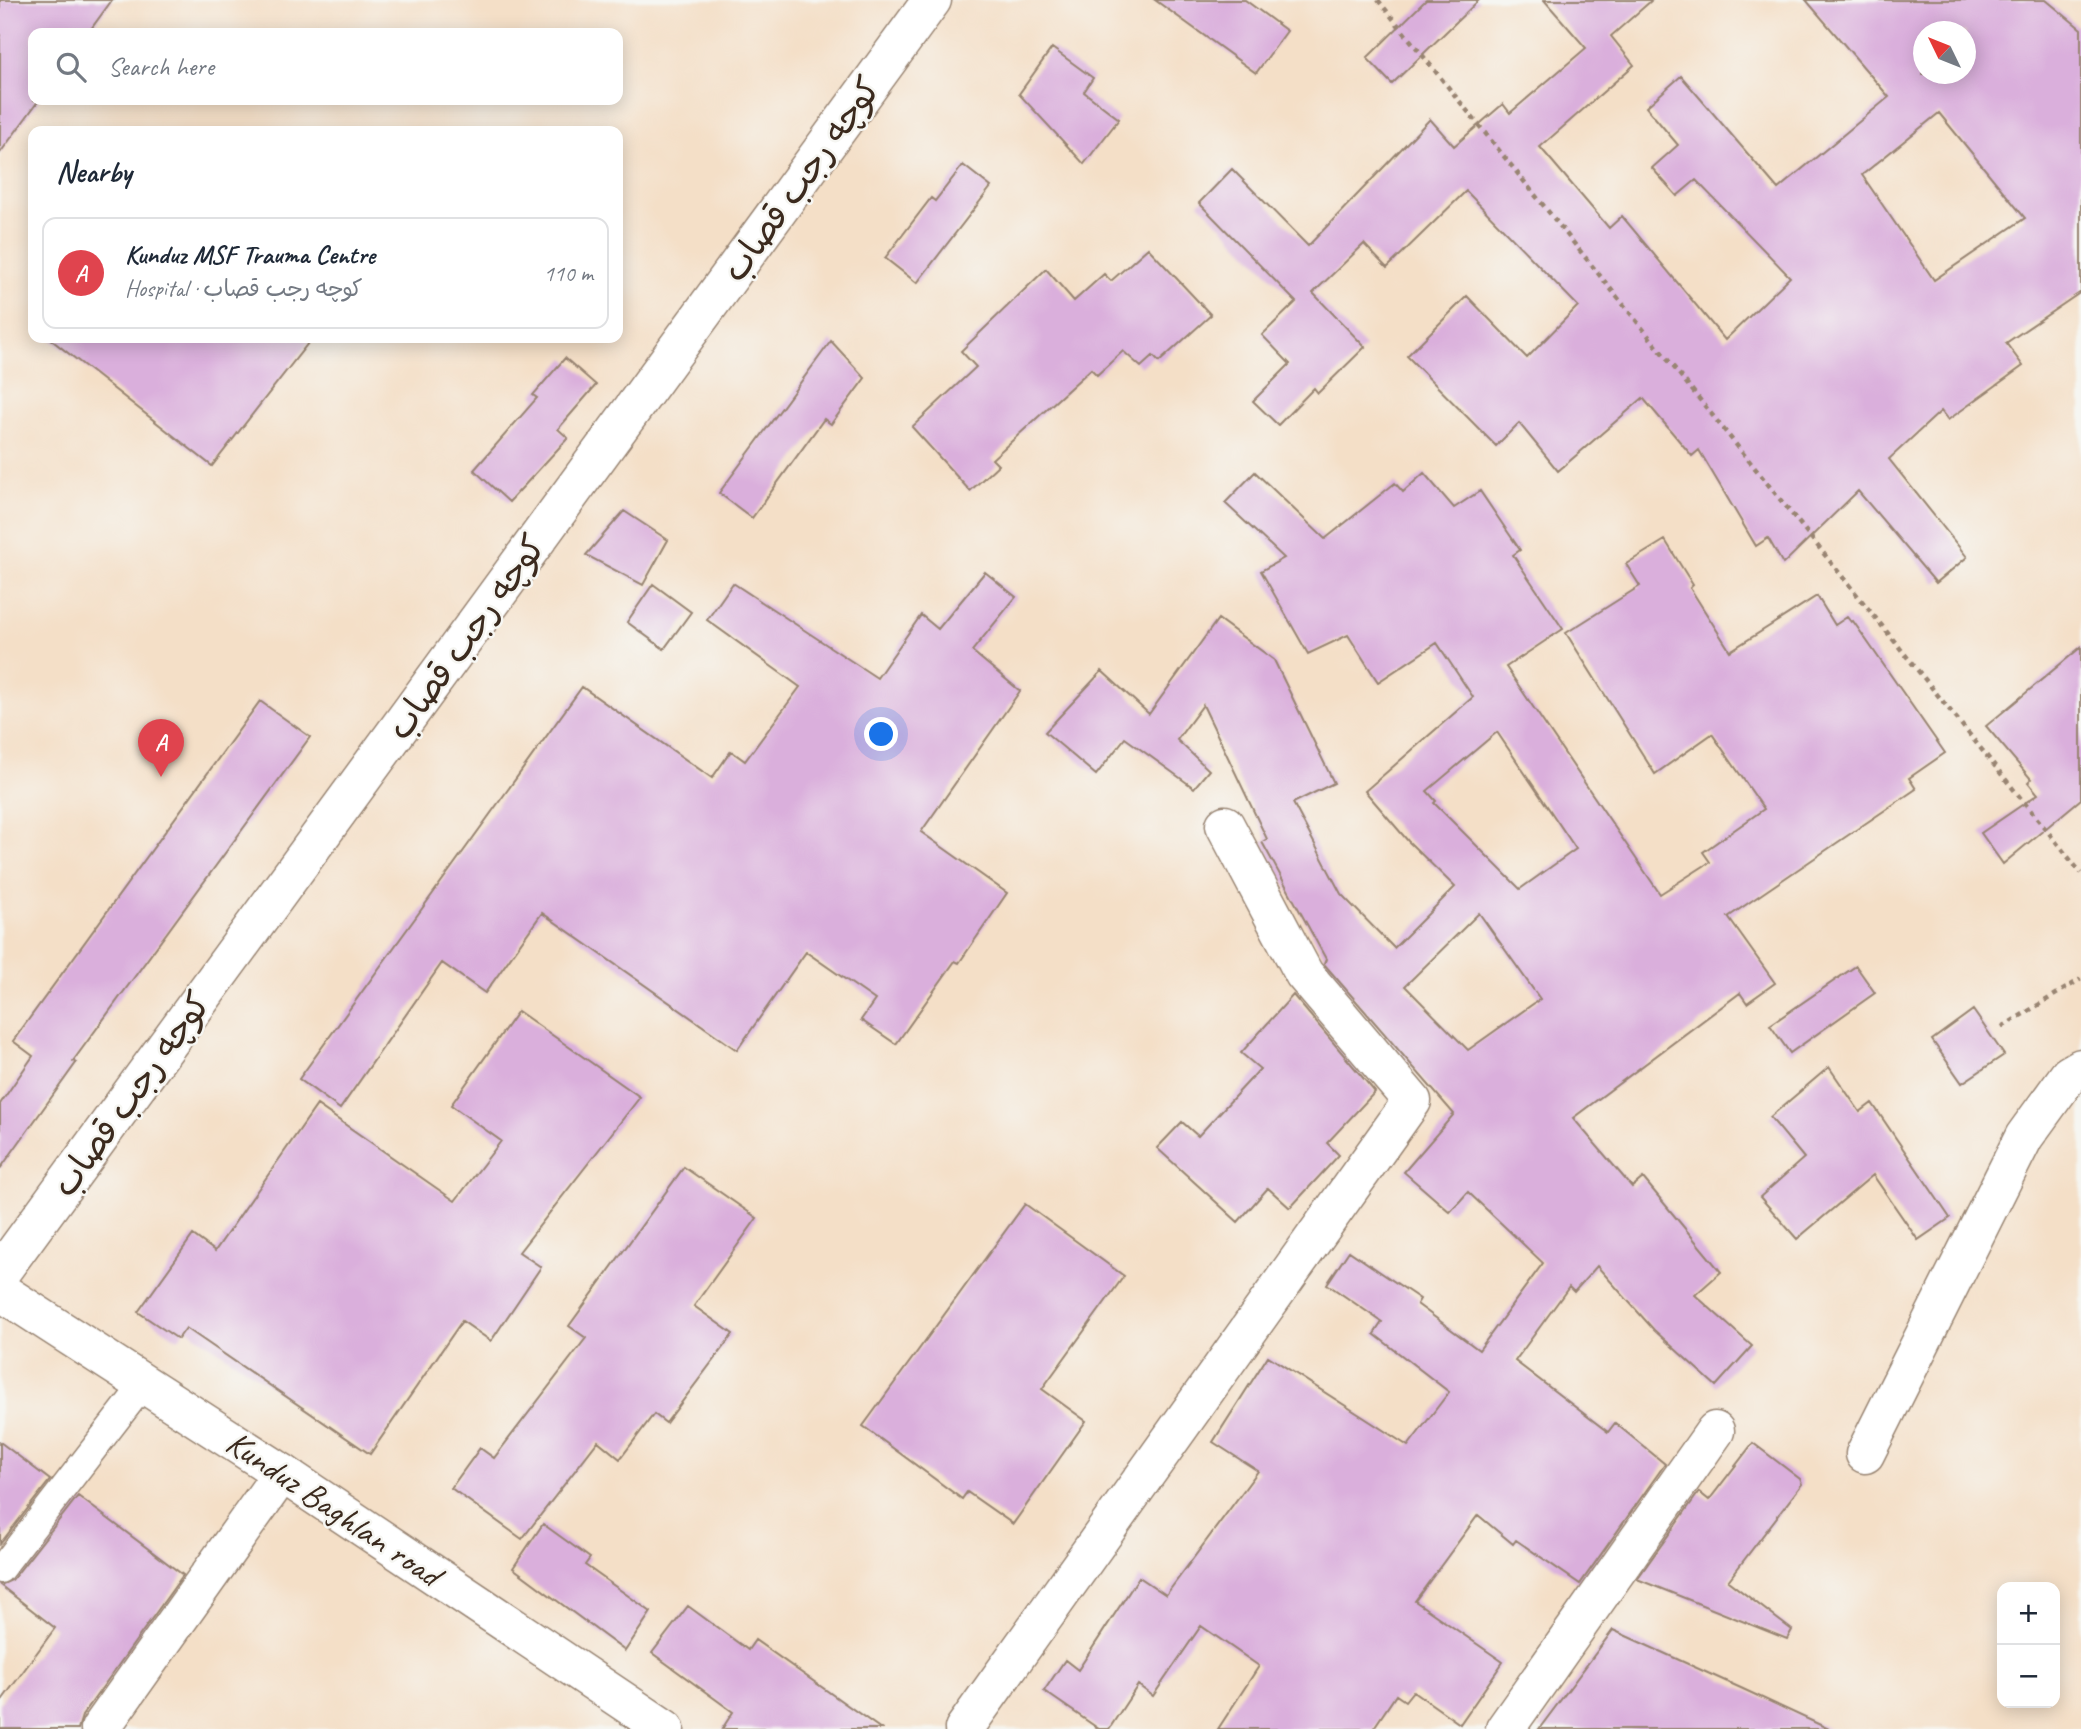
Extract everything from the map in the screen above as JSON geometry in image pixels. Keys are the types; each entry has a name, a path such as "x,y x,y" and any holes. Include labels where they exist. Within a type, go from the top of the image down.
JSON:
{"main road":[{"name":"کوچه رجب قصاب","path":"0,1273 932,0"},
{"path":"964,1729 1412,1101 1304,974 1225,825"},
{"path":"1865,1454 2024,1137 2068,1075 2081,1068"},
{"name":"Kunduz Baghlan road","path":"0,1291 282,1473 665,1729"},
{"path":"1505,1729 1715,1431"},
{"path":"100,1729 282,1473"}],"lane":[{"path":"0,1570 144,1384"}],"path":[{"path":"1378,0 2081,873"},
{"path":"2003,1027 2081,979"}],"building":[{"path":"0,0 112,0 92,28 28,28 28,105 35,105 0,153"},
{"path":"1155,0 1245,0 1287,31 1256,73"},
{"path":"1426,0 1479,0 1392,84 1367,58"},
{"path":"1544,0 1652,0 1611,36 1634,65 1540,147 1609,228 1622,216 1725,340 1790,277 1696,180 1677,196 1652,168 1678,145 1646,107 1681,76 1778,189 1889,97 1806,0 2046,0 2081,29 2081,292 2006,343 2023,366 1948,420 1941,411 1889,459 1967,557 1936,583 1858,491 1783,564 1768,538 1756,546 1699,450 1692,456 1643,398 1558,471 1519,423 1496,446 1407,356 1467,296 1527,358 1578,306 1466,191 1387,268 1364,244 1313,293 1365,347 1318,393 1314,388 1278,425 1253,401 1290,364 1262,335 1296,302 1199,203 1232,169 1308,246 1430,119 1454,146 1503,104 1510,113 1586,48","holes":["1939,113 2025,218 1934,280 1862,175"]},
{"path":"1052,48 1093,78 1084,92 1119,119 1084,164 1019,94"},
{"path":"963,165 991,187 917,283 885,258 931,198 935,201"},
{"path":"1148,248 1211,315 1159,362 1153,356 1141,367 1123,351 1097,375 1091,369 992,459 998,465 970,491 912,427 976,367 961,351 1046,269 1074,301 1104,274 1111,281"},
{"path":"831,341 865,378 831,424 824,419 752,518 719,493"},
{"path":"55,343 308,343 212,466"},
{"path":"565,358 596,385 558,429 568,438 509,502 474,470 537,398 533,395"},
{"path":"1255,472 1325,539 1395,483 1403,492 1424,473 1454,508 1480,491 1520,550 1513,555 1563,629 1506,667 1660,894 1710,862 1703,852 1764,809 1712,734 1655,774 1566,633 1640,586 1626,564 1665,540 1693,585 1690,588 1730,651 1817,596 1835,625 1847,617 1853,621 1945,753 1909,778 1916,789 1728,917 1775,983 1747,1003 1740,993 1573,1118 1632,1187 1643,1178 1721,1272 1695,1295 1752,1346 1716,1386 1654,1330 1597,1266 1574,1292 1569,1287 1515,1361 1608,1432 1615,1423 1665,1464 1580,1584 1516,1540 1513,1544 1478,1515 1415,1601 1503,1662 1460,1724 1413,1691 1405,1701 1396,1695 1373,1729 1218,1729 1259,1666 1201,1626 1153,1696 1138,1685 1109,1729 1099,1729 1044,1691 1065,1660 1078,1670 1139,1577 1166,1595 1258,1471 1213,1442 1268,1356 1408,1446 1449,1392 1374,1334 1382,1322 1327,1284 1349,1251 1420,1299 1417,1304 1479,1350 1543,1263 1468,1192 1450,1212 1404,1172 1454,1114 1324,964 1326,959 1262,842 1267,839 1203,705 1177,740 1209,770 1194,788 1125,738 1096,775 1045,732 1102,671 1149,714 1218,619 1274,660 1334,783 1293,803 1341,894 1394,948 1455,887 1408,841 1365,791 1473,697 1437,643 1378,682 1348,635 1308,654 1261,571 1284,558 1225,503","holes":["1497,732 1576,849 1520,889 1434,803 1436,801 1427,791","1479,913 1540,999 1468,1050 1405,986"]},
{"path":"624,511 668,540 643,585 586,555"},
{"path":"985,572 1016,597 972,651 1020,691 921,832 1007,893 959,963 955,961 896,1044 861,1020 875,1000 806,952 737,1050 542,913 485,993 442,963 340,1109 299,1079 582,687 712,778 731,751 745,761 800,687 707,620 733,583 877,678 921,615 938,629"},
{"path":"653,584 691,612 664,649 627,622"},
{"path":"2081,647 2081,799 2003,864 1981,833 2038,794 2028,782 2031,779 1986,726"},
{"path":"260,701 310,737 73,1061 76,1063 0,1169 0,1104 33,1056 13,1041"},
{"path":"1856,966 1875,993 1790,1053 1770,1025"},
{"path":"1293,995 1375,1092 1327,1143 1339,1155 1290,1208 1268,1188 1238,1222 1157,1148 1182,1122 1198,1136 1260,1069 1241,1053"},
{"path":"1973,1010 2004,1055 1962,1083 1932,1040"},
{"path":"518,1011 640,1097 519,1252 541,1267 491,1341 462,1321 370,1454 186,1328 178,1339 138,1312 193,1235 215,1251 317,1105 455,1201 501,1141 451,1105"},
{"path":"1829,1067 1860,1112 1872,1103 1950,1218 1918,1240 1873,1175 1797,1239 1760,1197 1804,1158 1770,1117"},
{"path":"684,1167 757,1218 694,1306 733,1334 666,1423 654,1414 620,1459 598,1441 522,1539 451,1488 480,1448 494,1458 586,1338 569,1326"},
{"path":"1025,1204 1124,1276 1042,1389 1086,1421 1013,1524 967,1492 962,1499 863,1426"},
{"path":"0,1442 50,1480 0,1544"},
{"path":"1753,1443 1800,1479 1802,1484 1728,1581 1792,1630 1787,1639 1637,1579 1699,1492 1709,1500"},
{"path":"78,1496 183,1575 82,1716 78,1729 0,1729 0,1703 55,1628 0,1585 12,1580"},
{"path":"543,1524 590,1558 585,1565 651,1612 625,1651 513,1568"},
{"path":"688,1606 748,1650 755,1640 881,1729 722,1729 733,1712 652,1653"},
{"path":"1613,1630 1743,1689 1829,1729 1539,1729"}],"place":[{"name":"Kunduz MSF Trauma Centre","path":"161,777"}]}
